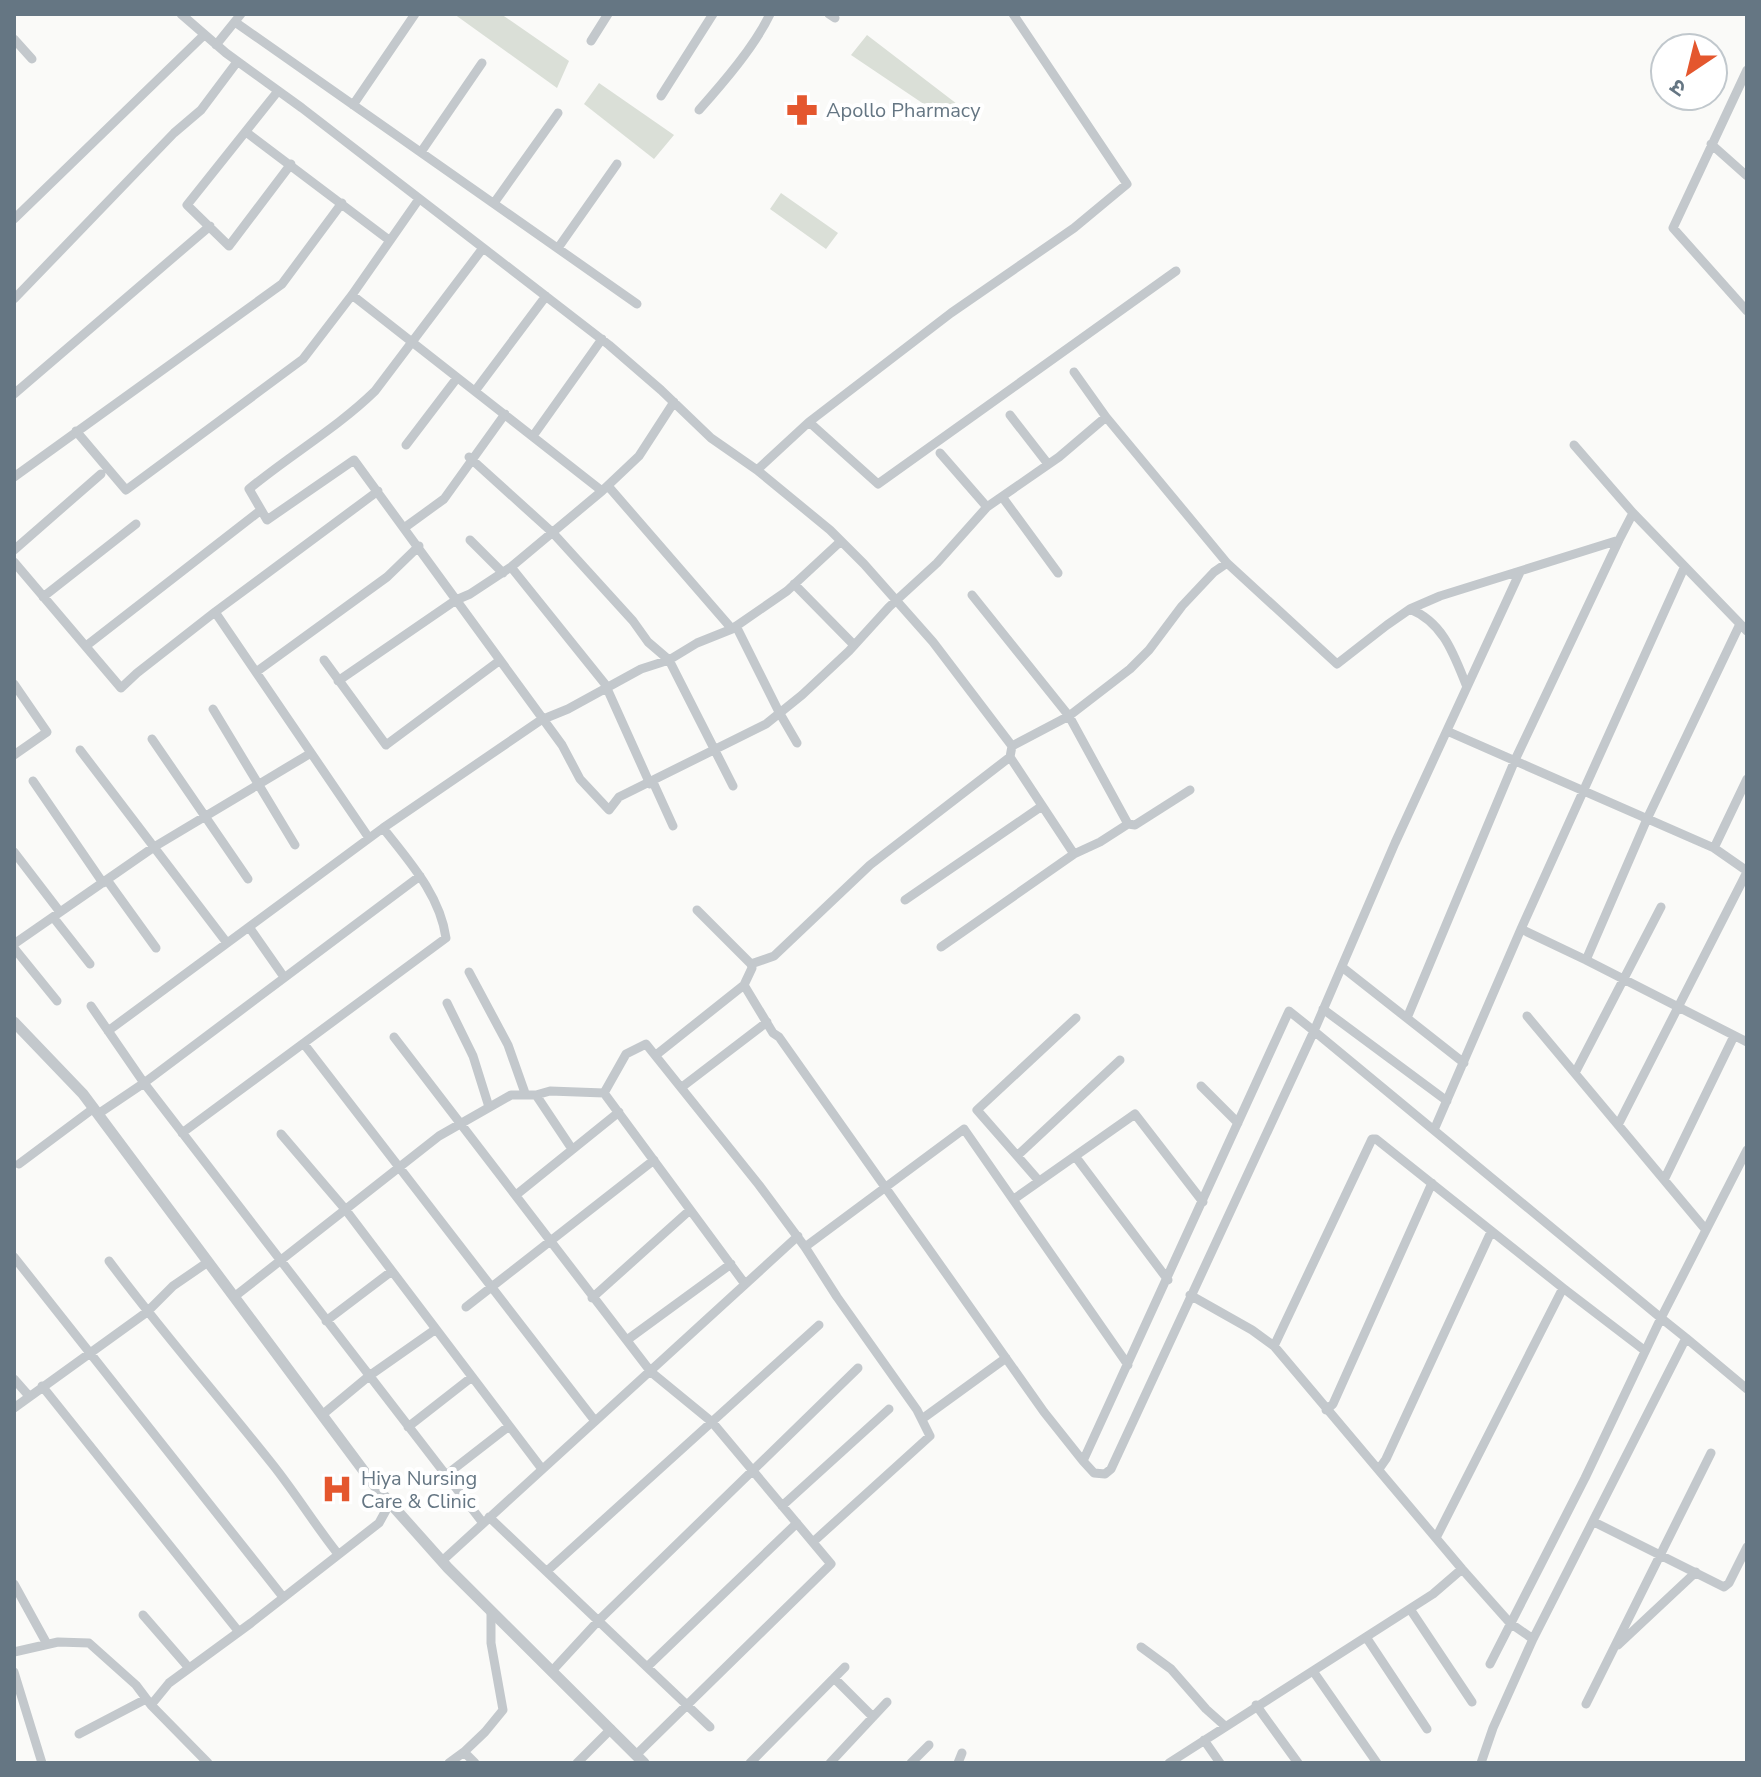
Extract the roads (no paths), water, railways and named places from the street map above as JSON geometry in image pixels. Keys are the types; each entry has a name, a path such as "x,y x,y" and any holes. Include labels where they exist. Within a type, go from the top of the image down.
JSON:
{"street":[{"path":"353,105 415,14"},
{"path":"591,41 608,14"},
{"path":"661,96 713,14"},
{"path":"699,110 724,82 770,14"},
{"path":"757,470 809,422 951,313 1074,228 1127,184 1013,14"},
{"path":"183,15 237,62 602,339 711,438 757,470 841,541 933,642 1011,751 1074,854"},
{"path":"216,45 238,18 353,105 637,304"},
{"path":"14,219 204,35"},
{"path":"14,39 32,59"},
{"path":"14,299 174,133 201,110 237,62"},
{"path":"421,152 482,63"},
{"path":"1747,70 1673,228 1747,311"},
{"path":"278,91 187,205 229,246 291,164"},
{"path":"494,203 558,113"},
{"path":"246,132 389,240"},
{"path":"1711,144 1747,176"},
{"path":"558,248 617,164"},
{"path":"76,431 126,490 303,359 419,199"},
{"path":"14,477 282,284 342,203"},
{"path":"14,394 210,226"},
{"path":"483,248 375,391 356,409 249,489 267,520 354,460 562,745 580,779 609,810 619,797 766,724 802,695 854,645 897,599 937,563 987,507 1048,464 1106,417"},
{"path":"809,422 878,484 1176,271"},
{"path":"352,295 605,488 734,627 797,743"},
{"path":"475,391 546,296"},
{"path":"533,436 602,339"},
{"path":"1074,372 1106,417 1227,563 1337,664 1410,609 1440,596 1619,540"},
{"path":"406,445 457,378"},
{"path":"338,681 456,600 507,570 553,533 639,456 674,402"},
{"path":"404,528 444,499 505,414"},
{"path":"1010,415 1048,464"},
{"path":"1574,445 1684,568 1743,627 1647,819 1586,960"},
{"path":"940,453 987,507"},
{"path":"471,459 553,533 633,621 648,642 669,660 733,786"},
{"path":"14,550 101,474"},
{"path":"14,562 121,688 215,612 378,491"},
{"path":"1003,498 1058,573"},
{"path":"86,646 261,510"},
{"path":"1407,1018 1515,760 1633,513"},
{"path":"43,597 136,524"},
{"path":"470,540 507,570 607,688 673,826"},
{"path":"108,1031 369,838 541,720 641,669 669,660 697,643 734,627 794,584 841,541"},
{"path":"256,672 387,577 419,546"},
{"path":"751,964 774,956 870,865 1011,751 1069,716 1130,669 1149,650 1182,606 1214,572 1227,563"},
{"path":"1434,1130 1684,568"},
{"path":"744,985 767,1022 1006,1358 1083,1461 1094,1473 1105,1474 1111,1469 1314,1031 1520,572"},
{"path":"794,584 854,645"},
{"path":"972,595 1069,716 1128,824"},
{"path":"1410,609 1423,615 1445,636 1467,687"},
{"path":"215,612 369,838"},
{"path":"324,660 386,745 499,661"},
{"path":"14,684 47,732 14,755"},
{"path":"213,709 295,845"},
{"path":"1447,731 1714,848 1747,872 1618,1125"},
{"path":"152,739 248,879"},
{"path":"80,750 227,943"},
{"path":"57,1001 14,946 154,847 311,753"},
{"path":"1714,848 1747,779"},
{"path":"33,781 156,948"},
{"path":"941,947 1074,854 1128,824 1135,825 1190,790"},
{"path":"905,900 1042,806"},
{"path":"182,1133 446,938 444,921 420,876 383,828"},
{"path":"14,852 90,964"},
{"path":"19,1164 96,1111 144,1083 420,876"},
{"path":"1575,1073 1661,907"},
{"path":"656,1055 744,985 752,968 697,910"},
{"path":"249,927 284,977"},
{"path":"1521,929 1747,1042"},
{"path":"1342,967 1464,1063"},
{"path":"469,972 531,1094 572,1149"},
{"path":"447,1003 473,1056 489,1107"},
{"path":"91,1006 144,1083 446,1475 486,1520 547,1571 710,1727"},
{"path":"1323,1009 1447,1101"},
{"path":"1083,1461 1289,1011 1747,1389"},
{"path":"1527,1016 1706,1230"},
{"path":"1039,1181 977,1110 1076,1018"},
{"path":"682,1087 767,1022"},
{"path":"16,1028 96,1111 390,1503 442,1561 640,1759 687,1706 831,1564 712,1422 651,1372 394,1037"},
{"path":"1664,1180 1734,1036"},
{"path":"304,1044 595,1421"},
{"path":"604,1093 626,1054 646,1044 798,1236 922,1419 930,1436 813,1542"},
{"path":"1017,1156 1120,1060"},
{"path":"1201,1086 1238,1123"},
{"path":"234,1297 439,1136 511,1095 550,1091 604,1093 745,1284"},
{"path":"516,1195 619,1112"},
{"path":"1014,1199 1135,1114 1203,1202"},
{"path":"805,1247 964,1129 1128,1365"},
{"path":"281,1134 345,1209 542,1469"},
{"path":"1274,1346 1369,1142 1376,1139 1644,1350"},
{"path":"1490,1664 1585,1478 1644,1350 1747,1150"},
{"path":"1075,1156 1168,1280"},
{"path":"466,1307 654,1160"},
{"path":"1326,1410 1333,1404 1432,1183"},
{"path":"592,1298 690,1210"},
{"path":"1379,1469 1491,1232"},
{"path":"442,1561 798,1236"},
{"path":"14,1257 283,1597"},
{"path":"109,1261 276,1469 338,1554"},
{"path":"14,1408 147,1312 173,1286 208,1262"},
{"path":"627,1340 731,1264"},
{"path":"326,1321 392,1271"},
{"path":"1437,1536 1563,1288"},
{"path":"1190,1295 1274,1346 1462,1569 1510,1623 1533,1639"},
{"path":"547,1571 819,1325"},
{"path":"322,1415 369,1376 436,1329"},
{"path":"1481,1763 1493,1728 1533,1639 1686,1338"},
{"path":"922,1419 1006,1358"},
{"path":"552,1671 599,1620 858,1368"},
{"path":"408,1427 472,1377"},
{"path":"14,1379 29,1396"},
{"path":"42,1386 239,1632"},
{"path":"782,1506 889,1409"},
{"path":"446,1475 509,1426"},
{"path":"1586,1704 1711,1453"},
{"path":"79,1734 148,1702 379,1523 390,1503"},
{"path":"1594,1522 1724,1587 1747,1547"},
{"path":"647,1667 797,1523"},
{"path":"1169,1763 1433,1594 1462,1569"},
{"path":"1613,1650 1696,1572"},
{"path":"14,1584 47,1644"},
{"path":"1410,1609 1472,1702"},
{"path":"449,1763 485,1732 503,1710 491,1643 491,1611"},
{"path":"143,1615 189,1668"},
{"path":"1366,1637 1427,1729"},
{"path":"14,1652 47,1644 89,1643 136,1685 148,1702 208,1763"},
{"path":"1141,1647 1171,1669 1225,1726"},
{"path":"750,1763 845,1667"},
{"path":"1313,1671 1377,1763"},
{"path":"14,1672 42,1763"},
{"path":"834,1678 873,1717"},
{"path":"830,1763 887,1702"},
{"path":"1256,1705 1298,1763"},
{"path":"577,1763 611,1729"},
{"path":"1204,1740 1220,1763"},
{"path":"911,1763 929,1745"},
{"path":"464,1752 475,1763"},
{"path":"958,1763 962,1753"}],"place":[{"name":"Apollo Pharmacy","path":"802,110"},
{"name":"Hiya Nursing Care & Clinic","path":"337,1489"}]}
